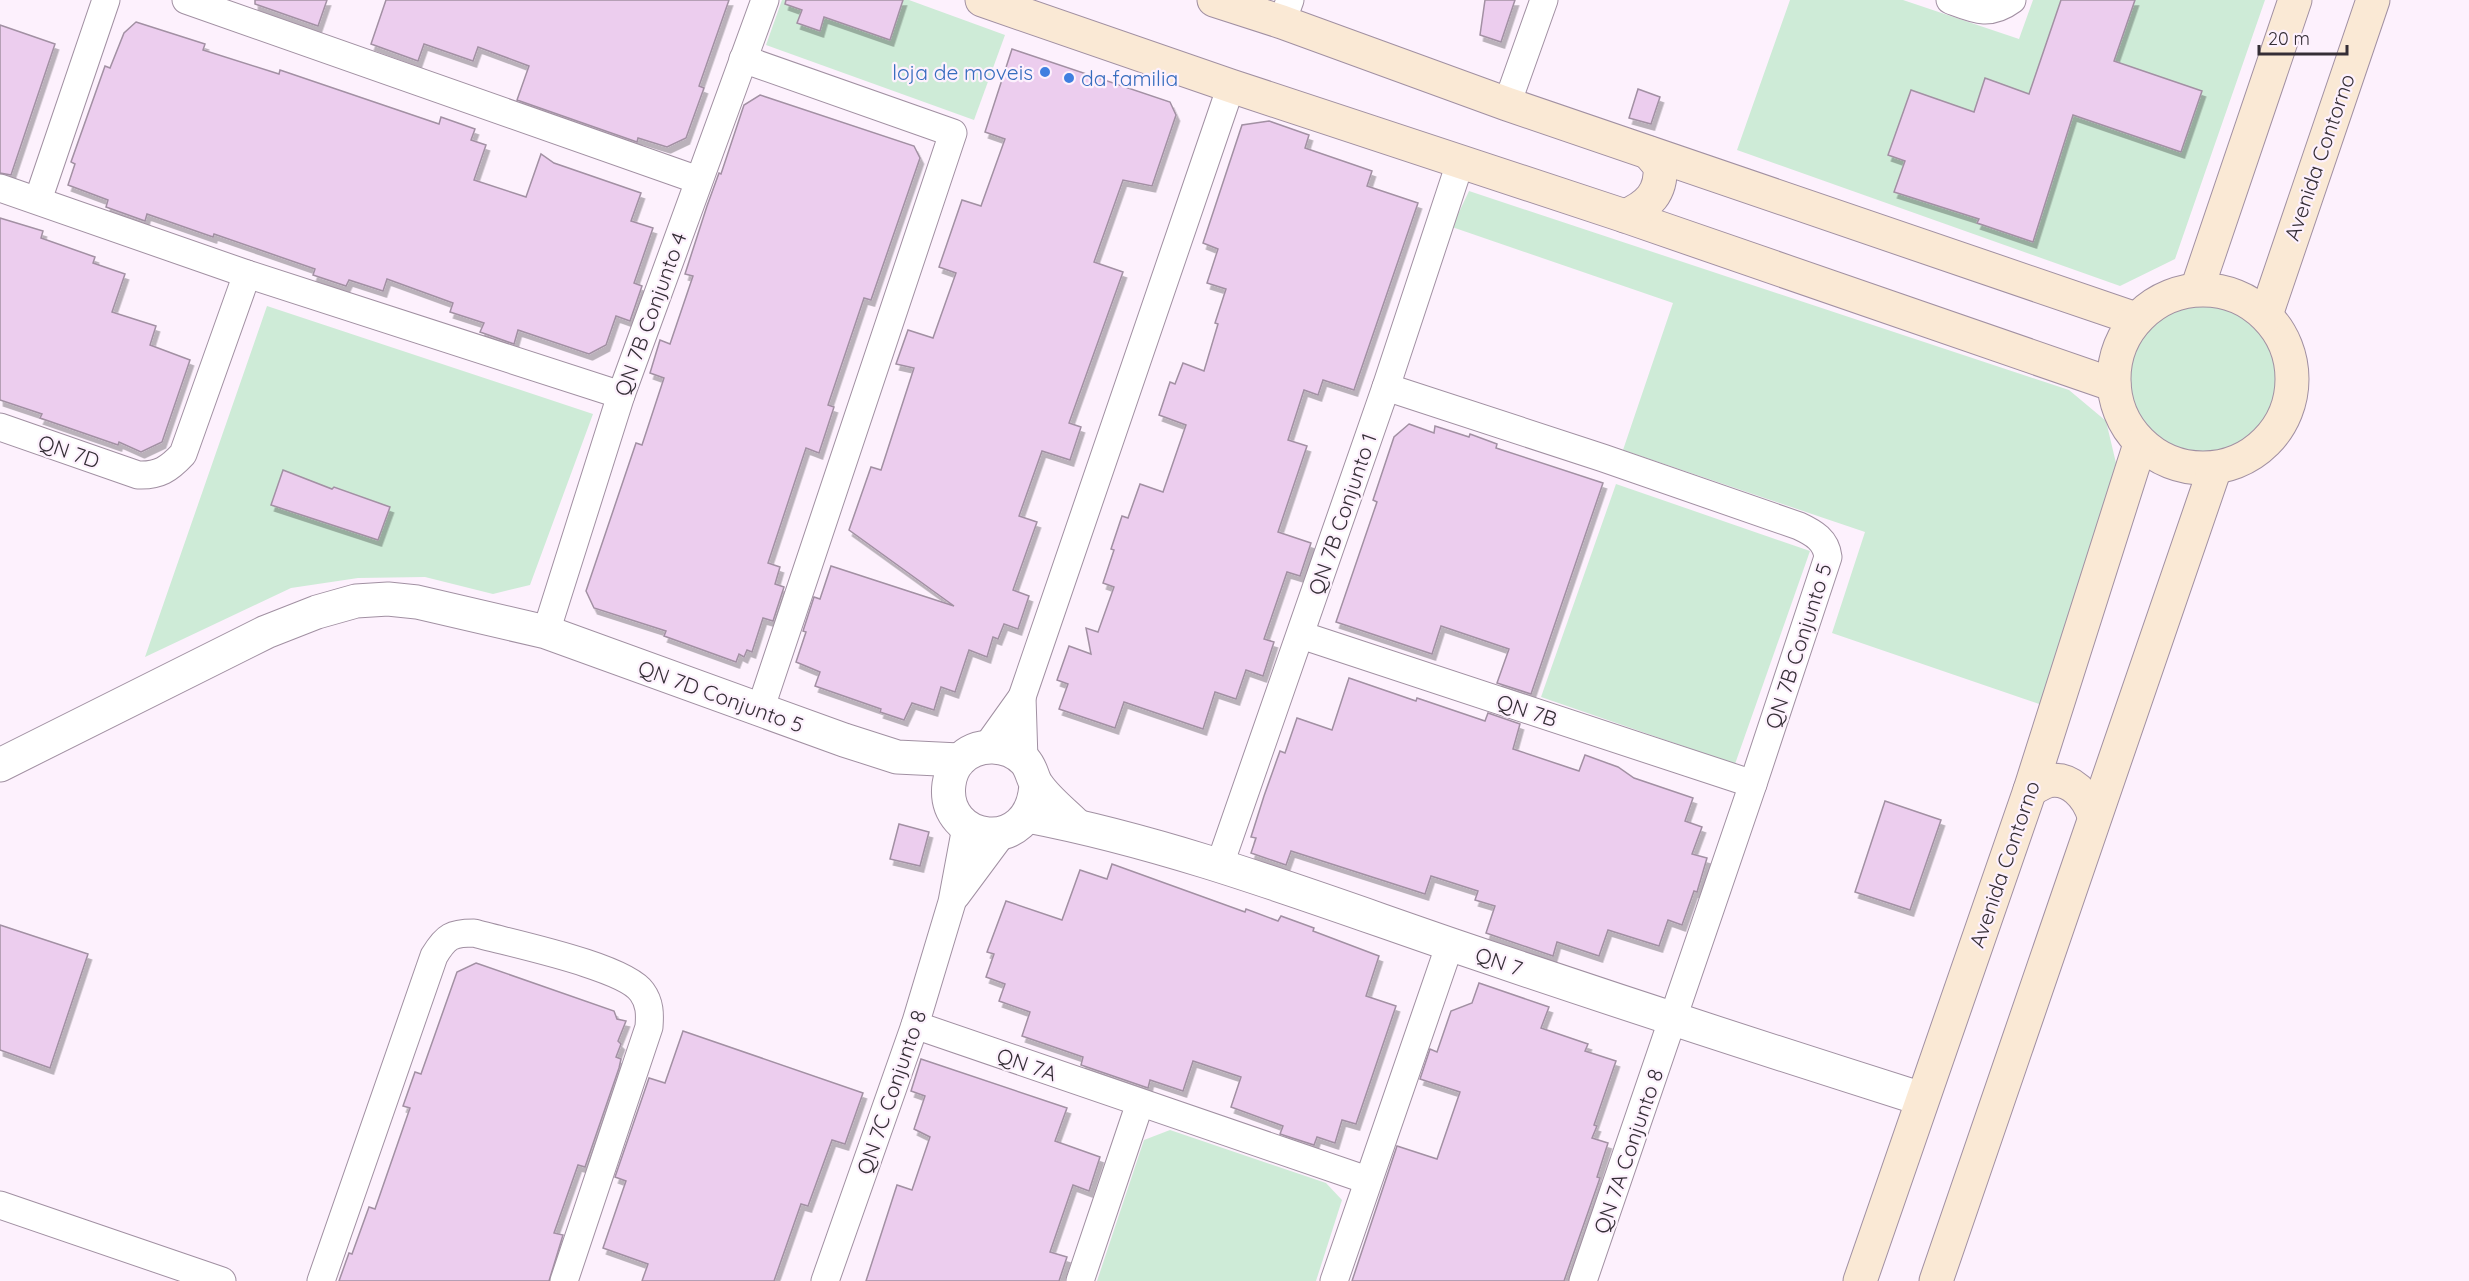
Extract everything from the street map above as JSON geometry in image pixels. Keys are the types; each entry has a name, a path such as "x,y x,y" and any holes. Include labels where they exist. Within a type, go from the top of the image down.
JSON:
{"main road":[{"path":"982,0 1460,163 1625,216 2114,385"},
{"path":"1214,0 1286,11 1507,104 2136,319"},
{"path":"2197,289 2295,0"},
{"name":"Avenida Contorno","path":"2266,315 2373,0"},
{"path":"1625,216 1651,201 1658,189 1661,176 1660,166 1649,153"},
{"path":"2197,289 2213,289 2235,294 2266,315 2283,338 2291,365 2291,393 2282,420 2265,443 2242,459 2215,468 2185,467 2165,460 2140,444 2127,427 2117,406 2114,385 2114,367 2118,350 2136,319 2154,304 2175,294 2197,289"},
{"name":"Avenida Contorno","path":"1860,1281 2030,790 2140,444"},
{"path":"1936,1281 2215,468"},
{"path":"2030,790 2046,781 2073,786 2086,797 2094,816"}],"street":[{"path":"38,200 106,0"},
{"name":"QN 7B Conjunto 4","path":"546,632 621,395 765,0"},
{"path":"1507,104 1544,0"},
{"path":"1950,0 1987,11 2000,9 2012,0"},
{"path":"190,1 698,180"},
{"path":"743,59 953,133 760,710"},
{"path":"1022,697 1035,801 1029,816 1017,827 1002,834 983,834 966,826 953,812 947,794 950,776 1022,697 1231,86"},
{"name":"QN 7B Conjunto 1","path":"1220,864 1386,387 1460,163"},
{"path":"0,188 247,274 621,395"},
{"name":"QN 7D","path":"0,427 138,475 151,476 172,467 183,454 247,274"},
{"name":"QN 7B Conjunto 5","path":"1386,387 1788,522 1812,532 1827,547 1828,557 1673,1020"},
{"name":"QN 7D Conjunto 5","path":"0,765 266,632 317,612 356,601 388,599 417,602 546,632 897,757 947,794"},
{"name":"QN 7B","path":"1301,635 1753,784"},
{"path":"973,753 1007,748 1076,825"},
{"name":"QN 7D Conjunto 5","path":"897,757 973,753"},
{"name":"QN 7","path":"1029,816 1076,825 1220,864 1673,1020 1922,1100"},
{"name":"QN 7C Conjunto 8","path":"825,1281 915,1025 952,902 966,826"},
{"name":"QN 7C Conjunto 8","path":"952,902 1002,834"},
{"path":"321,1281 434,956 442,943 456,933 474,933 604,968 625,977 642,991 650,1007 649,1027 564,1281"},
{"path":"1334,1281 1450,944"},
{"name":"QN 7A Conjunto 8","path":"1583,1281 1673,1020"},
{"name":"QN 7A","path":"915,1025 1367,1180"},
{"path":"1080,1281 1140,1103"},
{"path":"0,1205 222,1281"}],"green space":[{"path":"782,0 909,0 1005,35 974,120 766,45"},
{"path":"1790,0 1903,0 2019,39 2033,0 2265,0 2175,259 2120,286 1737,150"},
{"path":"1469,191 2069,390 2106,421 2116,463 2042,705 1832,633 1865,532 1623,450 1673,303 1452,227"},
{"path":"2204,301 2233,307 2247,314 2258,324 2268,335 2275,349 2281,378 2275,407 2268,421 2258,432 2247,442 2233,449 2204,455 2175,449 2161,442 2150,432 2140,421 2133,407 2127,378 2133,349 2140,335 2150,324 2161,314 2175,307"},
{"path":"267,306 593,414 530,585 493,594 425,577 358,578 291,588 145,657"},
{"path":"1616,484 1810,551 1735,764 1541,697"},
{"path":"1170,1130 1326,1183 1342,1200 1316,1281 1097,1281 1144,1140"}],"building":[{"path":"255,0 327,0 318,26 255,4"},
{"path":"386,0 729,0 699,86 704,88 686,138 667,147 638,138 637,142 517,100 529,66 478,47 473,61 424,44 418,61 371,44"},
{"path":"786,0 903,0 890,40 824,17 820,31 797,23 802,10 785,4"},
{"path":"1485,0 1515,0 1501,42 1480,35"},
{"path":"2061,0 2135,0 2114,61 2202,91 2181,152 2073,115 2033,242 1977,223 1979,219 1894,192 1905,161 1888,155 1911,90 1974,112 1985,78 2029,94"},
{"path":"136,22 205,44 203,50 279,74 280,70 439,124 441,117 475,129 471,140 486,145 474,180 526,197 541,154 554,163 641,193 631,221 653,228 634,283 642,286 630,321 616,316 606,345 589,354 518,330 514,344 480,332 484,323 450,312 453,303 387,279 383,291 349,280 346,286 313,275 315,269 214,234 213,237 147,214 145,221 106,207 108,200 68,185 75,164 71,162 105,66 110,68 124,33"},
{"path":"0,25 55,44 11,175 0,173"},
{"path":"1012,49 1170,102 1176,115 1152,186 1123,180 1094,262 1123,272 1069,423 1081,427 1070,460 1042,451 1019,516 1037,522 1013,590 1029,596 1018,629 1004,624 998,639 993,637 987,657 969,650 955,692 941,687 934,710 912,703 904,720 880,712 881,709 815,686 820,672 796,662 814,597 820,599 831,566 954,606 849,530 871,467 881,470 914,368 896,364 908,330 933,338 956,273 939,267 962,200 981,206 1005,139 985,132"},
{"path":"1638,89 1660,97 1651,124 1629,118"},
{"path":"760,95 914,146 920,158 871,300 864,298 828,405 834,407 819,453 806,448 768,563 780,567 775,584 784,587 773,621 763,618 752,652 747,650 744,657 739,654 736,662 664,636 666,631 594,608 586,591 636,443 642,445 664,378 650,373 660,340 670,344 693,276 685,274 707,206 719,173 721,174 744,105"},
{"path":"1269,121 1309,135 1305,148 1372,171 1367,186 1418,203 1354,390 1323,380 1318,395 1304,390 1288,440 1307,446 1278,532 1311,543 1300,576 1287,572 1264,639 1274,642 1263,676 1246,670 1236,699 1215,692 1203,729 1124,702 1115,728 1059,709 1068,684 1057,680 1069,646 1091,654 1086,628 1098,632 1114,587 1103,583 1114,550 1111,549 1122,516 1128,518 1140,484 1163,492 1186,425 1159,415 1170,382 1175,384 1183,363 1204,371 1218,324 1215,323 1226,289 1207,283 1218,249 1203,243 1242,125"},
{"path":"0,218 43,231 41,238 95,257 93,263 125,274 112,312 156,326 150,345 190,360 162,442 141,452 119,442 118,445 40,418 42,414 0,400"},
{"path":"1409,424 1434,433 1435,426 1469,437 1470,434 1497,444 1496,448 1603,483 1531,694 1497,683 1509,649 1441,626 1432,654 1336,622 1377,502 1373,500 1394,437"},
{"path":"283,470 332,489 334,487 390,507 378,540 271,505"},
{"path":"1349,678 1485,721 1488,713 1520,724 1513,749 1579,771 1585,755 1618,767 1634,778 1693,798 1685,821 1702,827 1692,854 1707,858 1697,892 1694,891 1682,925 1668,920 1659,946 1608,930 1599,956 1557,942 1553,956 1486,933 1495,906 1475,900 1478,891 1431,876 1425,894 1291,851 1286,865 1251,853 1256,838 1251,837 1264,796 1280,751 1285,753 1297,718 1332,730"},
{"path":"1885,801 1941,820 1910,910 1855,892"},
{"path":"899,824 929,832 920,866 890,859"},
{"path":"1112,864 1245,912 1246,909 1278,921 1281,916 1379,956 1366,996 1396,1006 1356,1124 1342,1120 1335,1143 1317,1137 1314,1145 1280,1134 1283,1126 1231,1107 1241,1077 1193,1061 1183,1091 1150,1080 1148,1088 1081,1065 1083,1057 1022,1036 1030,1012 999,1001 1005,984 986,977 994,954 987,952 1006,901 1062,920 1080,870 1107,879"},
{"path":"0,925 88,954 50,1068 0,1050"},
{"path":"476,963 614,1011 617,1019 626,1021 618,1041 621,1044 616,1057 621,1059 619,1068 585,1167 578,1165 554,1233 563,1235 549,1281 339,1281 349,1253 352,1254 369,1207 375,1209 410,1108 403,1106 415,1072 421,1074 457,972"},
{"path":"1479,983 1549,1007 1541,1028 1588,1044 1585,1051 1616,1061 1594,1125 1597,1126 1592,1138 1608,1143 1597,1177 1600,1178 1564,1281 1352,1281 1397,1146 1437,1159 1460,1092 1420,1079 1430,1049 1437,1052 1451,1011 1472,1003"},
{"path":"683,1031 863,1093 845,1144 832,1140 808,1206 801,1204 774,1281 642,1281 648,1264 603,1248 626,1181 615,1177 649,1078 665,1083"},
{"path":"921,1059 1067,1108 1055,1141 1100,1157 1089,1191 1073,1185 1050,1252 1067,1257 1059,1281 866,1281 897,1185 912,1190 930,1137 914,1129 925,1096 911,1091"}],"place":[{"name":"loja de moveis","path":"1045,72"},
{"name":"da familia","path":"1069,78"}]}
